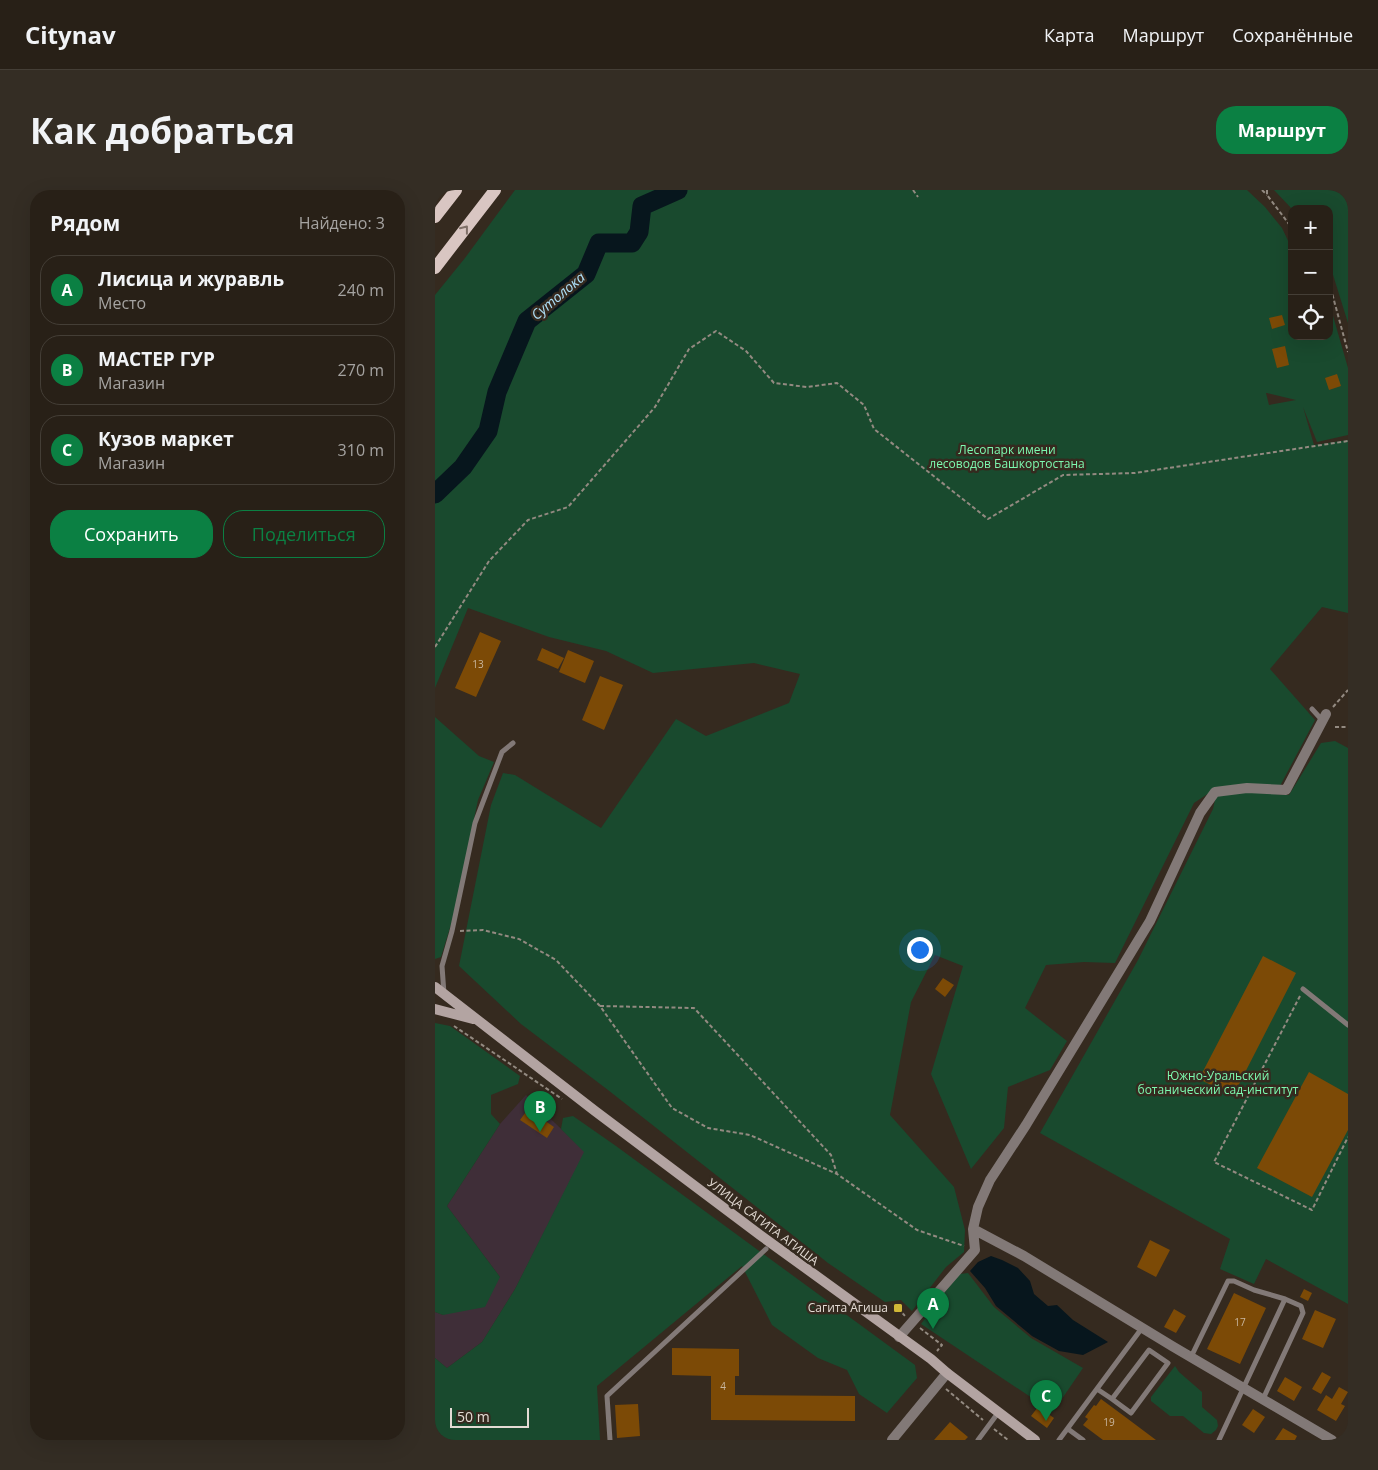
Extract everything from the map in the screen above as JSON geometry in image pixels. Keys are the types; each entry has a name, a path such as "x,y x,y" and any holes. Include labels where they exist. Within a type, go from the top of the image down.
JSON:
{"main road":[{"path":"435,218 456,190"},
{"path":"435,268 495,190"},
{"name":"УЛИЦА САГИТА АГИША","path":"435,987 610,1123 931,1359 1035,1440"},
{"name":"УЛИЦА САГИТА АГИША","path":"435,1009 479,1021"}],"street":[{"path":"899,1337 975,1250 973,1229 978,1207 989,1180 1026,1125 1150,921 1199,813 1215,792 1247,788 1286,790 1325,718"},
{"path":"973,1229 1024,1256 1332,1440"},
{"path":"892,1440 947,1373"}],"lane":[{"path":"1312,709 1325,718"},
{"path":"444,994 442,966 452,931 475,824 502,752 513,743"},
{"path":"1303,990 1348,1025"},
{"path":"609,1440 607,1396 766,1249"},
{"path":"1191,1357 1227,1281 1234,1281 1301,1306 1303,1313 1263,1399"},
{"path":"1219,1440 1285,1300"},
{"path":"1059,1440 1142,1328"},
{"path":"1097,1389 1131,1413 1168,1363 1149,1350 1112,1399"},
{"path":"1084,1407 1089,1411"},
{"path":"978,1440 998,1413"},
{"path":"1067,1429 1083,1440"}],"path":[{"path":"913,190 918,197"},
{"path":"1262,190 1288,223"},
{"path":"1267,190 1267,195"},
{"path":"1333,295 1348,352"},
{"path":"435,647 489,561 528,520 568,507 655,407 689,349 716,331 746,351 774,382 807,388 837,382 864,405 874,430 988,520 1063,475 1135,472 1348,441"},
{"path":"1325,718 1348,690"},
{"path":"1335,728 1348,727"},
{"path":"452,931 483,930 519,939 556,960 600,1006 672,1108 708,1128 750,1135 837,1174 917,1230 975,1250"},
{"path":"1303,990 1214,1162 1312,1210 1348,1137"},
{"path":"600,1006 694,1008 831,1155 837,1174"},
{"path":"898,1308 912,1322 942,1345 931,1359"}],"shaded area":[{"path":"526,1095 585,1152 515,1289 482,1342 447,1368 435,1358 435,1312 443,1315 500,1277 447,1206 500,1124"},
{"path":"991,1256 1018,1268 1030,1281 1034,1294 1048,1306 1057,1305 1073,1320 1108,1342 1083,1355 1059,1351 1032,1336 996,1306 985,1288 970,1271 978,1262"}],"green space":[{"path":"515,190 1247,190 1265,207 1282,228 1288,241 1288,340 1333,340 1333,316 1348,368 1348,435 1317,442 1303,407 1314,445 1348,440 1348,613 1322,607 1270,669 1315,720 1280,786 1261,793 1289,795 1321,743 1335,741 1348,748 1348,1304 1266,1259 1254,1284 1220,1269 1230,1239 1040,1133 1138,960 1213,809 1218,787 1194,803 1115,963 1084,962 1046,965 1025,1008 1067,1041 1050,1070 1008,1087 1004,1128 971,1169 931,1074 963,966 935,955 911,1002 890,1115 954,1187 965,1230 964,1252 946,1267 912,1311 901,1300 885,1302 828,1263 521,1024 459,966 491,805 503,773 515,775 601,828 676,719 706,736 789,703 800,674 754,663 653,673 606,651 549,637 468,608 435,688 435,295","holes":["1266,393 1296,400 1269,405"]},
{"path":"1274,190 1348,190 1348,323 1333,275 1333,205 1288,205"},
{"path":"435,717 479,756 494,762 478,800 453,918 441,957 435,959"},
{"path":"435,1023 450,1026 520,1076 518,1084 491,1095 491,1114 500,1124 447,1206 500,1277 485,1307 443,1315 435,1312"},
{"path":"573,1116 915,1365 917,1378 887,1413 859,1394 847,1370 818,1358 772,1325 742,1266 597,1386 600,1440 435,1440 435,1358 447,1368 482,1342 515,1289 584,1152 561,1129 563,1118"},
{"path":"968,1273 994,1307 1031,1338 1083,1368 1053,1412 921,1324 960,1274"},
{"path":"1175,1366 1179,1372 1202,1392 1202,1407 1217,1420 1218,1426 1211,1434 1204,1433 1183,1416 1170,1416 1151,1401 1151,1397"}],"building":[{"path":"1282,315 1285,325 1272,329 1269,318"},
{"path":"1285,346 1289,365 1277,368 1272,349"},
{"path":"1337,374 1341,386 1329,390 1325,378"},
{"path":"480,632 501,641 476,697 455,688"},
{"path":"542,648 564,658 558,669 537,660"},
{"path":"568,650 594,661 585,683 559,672"},
{"path":"600,676 623,685 604,730 582,720"},
{"path":"1263,956 1296,973 1233,1096 1199,1079"},
{"path":"943,978 954,985 945,997 935,989"},
{"path":"1309,1072 1348,1094 1348,1130 1312,1197 1257,1168"},
{"path":"528,1109 554,1127 547,1138 520,1120"},
{"path":"1150,1240 1170,1250 1156,1277 1137,1267"},
{"path":"1304,1289 1312,1293 1308,1301 1300,1297"},
{"path":"1234,1293 1266,1308 1240,1364 1207,1349"},
{"path":"1174,1309 1186,1316 1176,1333 1164,1327"},
{"path":"1315,1310 1336,1319 1323,1348 1302,1339"},
{"path":"672,1348 739,1349 739,1376 735,1376 735,1395 855,1396 855,1421 711,1420 711,1376 672,1375"},
{"path":"1322,1372 1331,1377 1321,1394 1312,1389"},
{"path":"1285,1377 1302,1387 1294,1401 1277,1391"},
{"path":"1339,1387 1348,1392 1341,1404 1345,1406 1336,1421 1317,1410 1326,1395 1332,1399"},
{"path":"1101,1399 1156,1440 1103,1440 1083,1425 1088,1419 1085,1417"},
{"path":"638,1404 640,1436 617,1438 615,1405"},
{"path":"1038,1407 1054,1418 1047,1428 1031,1416"},
{"path":"1253,1409 1265,1417 1254,1433 1242,1425"},
{"path":"950,1422 968,1437 965,1440 934,1440"},
{"path":"1283,1428 1297,1436 1295,1440 1275,1440"}],"waterway":[{"name":"Сутолока","path":"435,494 463,467 488,431 497,392 527,321 586,274 599,243 632,243 639,232 642,206 678,190"}],"place":[{"name":"МАСТЕР ГУР","path":"540,1132"},
{"name":"Сагита Агиша","path":"898,1308"},
{"name":"Лисица и журавль","path":"933,1329"},
{"name":"Кузов маркет","path":"1046,1421"}],"park label":[{"name":"Лесопарк имени лесоводов Башкортостана","path":"1007,457"},
{"name":"Южно-Уральский ботанический сад-институт","path":"1218,1083"}]}
